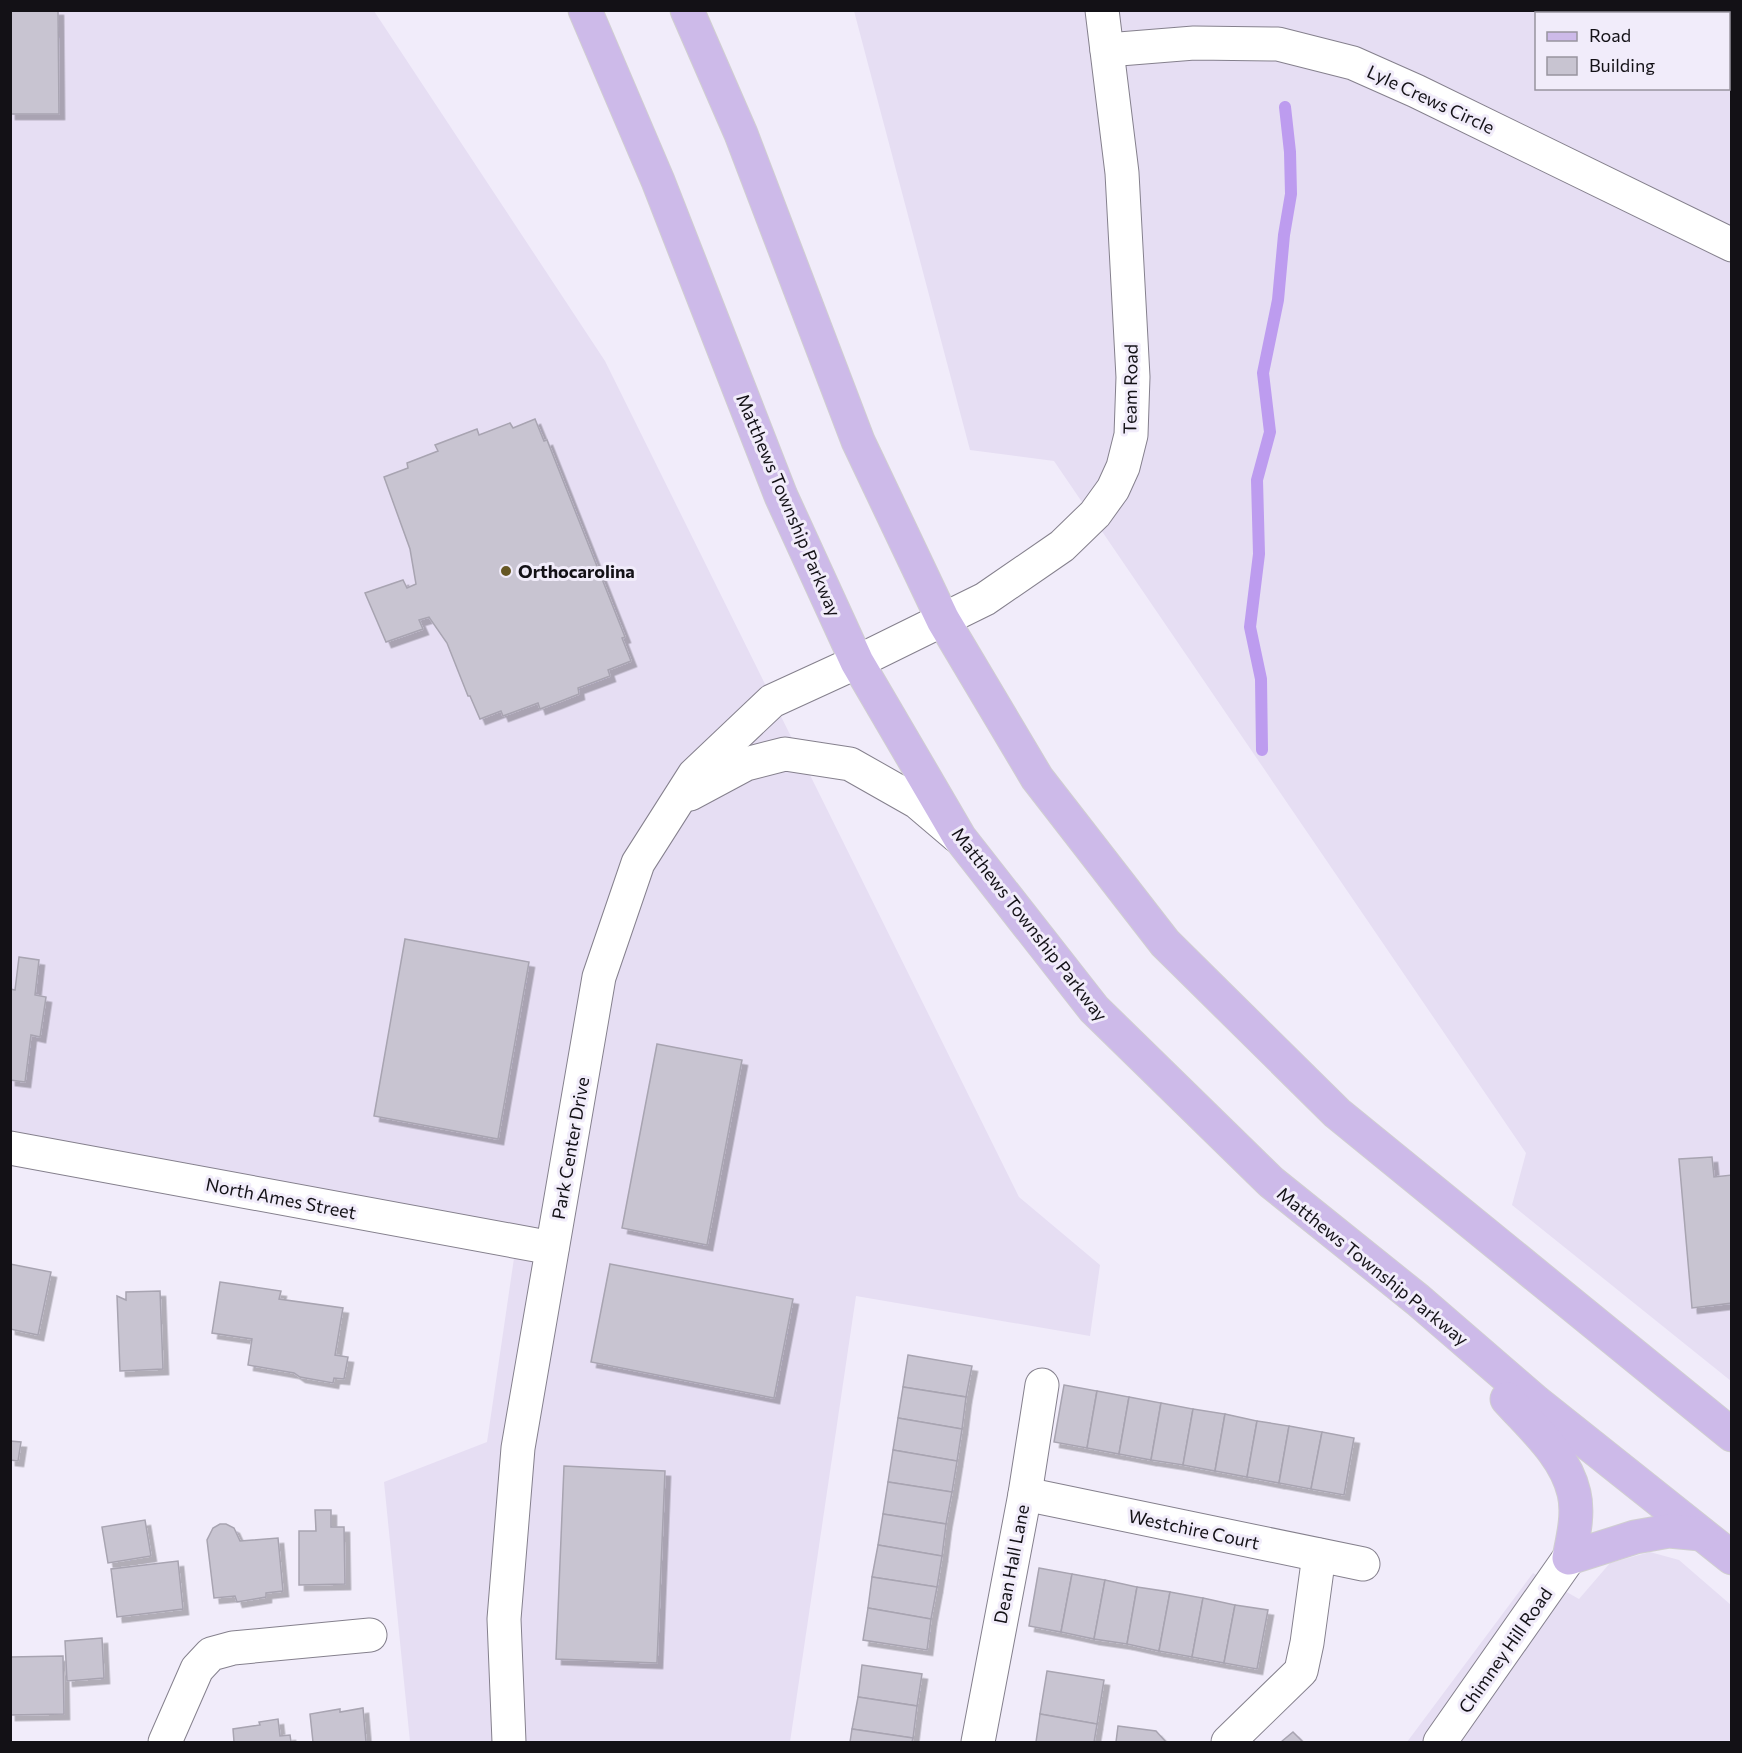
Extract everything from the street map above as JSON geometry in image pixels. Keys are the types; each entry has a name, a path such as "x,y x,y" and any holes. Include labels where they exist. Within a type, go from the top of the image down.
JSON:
{"main road":[{"name":"Matthews Township Parkway","path":"585,10 658,181 781,496 857,662 960,838 1094,1009 1271,1182 1418,1299 1536,1402 1731,1558"},
{"path":"687,10 741,134 858,441 943,620 1037,777 1165,944 1337,1113 1731,1435"},
{"path":"1418,1299 1558,1456 1574,1494 1575,1524 1569,1558 1635,1537 1669,1531 1701,1534"}],"street":[{"name":"Team Road","path":"857,662 985,599 1062,546 1095,514 1113,489 1123,467 1131,435 1133,377 1122,174 1102,10"},
{"name":"Lyle Crews Circle","path":"1107,50 1194,43 1278,44 1353,63 1416,91 1731,245"},
{"name":"Park Center Drive","path":"509,1743 504,1619 518,1448 599,977 638,863 694,775 772,701 857,662"},
{"path":"678,800 746,764 785,754 850,764 916,802 960,838"},
{"name":"North Ames Street","path":"10,1148 552,1248"},
{"name":"Dean Hall Lane","path":"978,1743 1025,1494 1042,1385"},
{"name":"Westchire Court","path":"1025,1494 1363,1564"},
{"path":"1228,1743 1301,1671 1319,1555"},
{"name":"Chimney Hill Road","path":"1440,1743 1569,1558"},
{"path":"165,1743 197,1669 211,1654 233,1648 370,1635"}],"shaded area":[{"path":"10,11 374,11 605,361 1019,1197 1100,1265 1090,1336 856,1296 790,1742 410,1742 384,1482 487,1442 518,1231 11,1132"},
{"path":"854,11 1731,11 1731,1381 1512,1205 1526,1153 1054,461 970,450"},
{"path":"1650,1552 1679,1560 1731,1605 1731,1742 1407,1742 1533,1573 1579,1599 1610,1563"}],"building":[{"path":"10,10 58,10 59,114 10,114"},
{"name":"Orthocarolina","path":"535,419 544,441 547,440 625,637 622,638 631,661 608,670 610,676 578,688 579,694 556,703 540,709 538,703 503,716 501,711 480,719 468,696 447,643 429,617 419,620 423,629 386,642 365,593 403,580 407,588 416,584 410,549 384,477 408,468 407,463 438,451 435,445 477,429 479,435 510,423 513,428"},
{"path":"405,939 529,962 498,1139 374,1116"},
{"path":"19,957 39,960 35,995 46,997 40,1037 31,1035 25,1082 10,1080 10,989 15,990"},
{"path":"657,1044 742,1060 707,1245 622,1228"},
{"path":"1712,1157 1714,1177 1732,1175 1732,1303 1692,1308 1679,1159"},
{"path":"10,1264 51,1272 38,1335 10,1329"},
{"path":"610,1264 793,1299 774,1398 591,1362"},
{"path":"220,1282 281,1291 279,1299 343,1308 335,1355 348,1357 344,1379 334,1378 333,1383 248,1365 252,1339 212,1333"},
{"path":"160,1291 163,1369 120,1371 117,1296 126,1300 126,1292"},
{"path":"908,1355 972,1366 966,1397 903,1387"},
{"path":"1064,1385 1097,1391 1087,1448 1054,1442"},
{"path":"903,1387 966,1397 962,1429 898,1418"},
{"path":"1097,1391 1129,1397 1119,1454 1087,1448"},
{"path":"1129,1397 1161,1403 1151,1460 1119,1454"},
{"path":"1161,1403 1193,1409 1183,1465 1151,1460"},
{"path":"1193,1409 1225,1414 1215,1471 1183,1465"},
{"path":"1225,1414 1257,1421 1247,1477 1215,1471"},
{"path":"898,1418 962,1429 957,1461 893,1450"},
{"path":"1257,1421 1289,1426 1279,1483 1247,1477"},
{"path":"1289,1426 1322,1432 1311,1489 1279,1483"},
{"path":"1322,1432 1354,1438 1344,1495 1311,1489"},
{"path":"10,1441 21,1442 18,1461 10,1460"},
{"path":"893,1450 957,1461 952,1492 888,1482"},
{"path":"564,1466 665,1471 657,1663 556,1659"},
{"path":"888,1482 952,1492 946,1524 883,1514"},
{"path":"315,1510 331,1510 331,1527 344,1527 345,1584 299,1585 299,1531 316,1531"},
{"path":"883,1514 946,1524 942,1556 878,1545"},
{"path":"145,1520 151,1556 108,1563 102,1527"},
{"path":"220,1524 234,1528 240,1541 278,1538 283,1591 266,1593 266,1597 237,1602 235,1596 214,1598 207,1540 213,1528"},
{"path":"878,1545 942,1556 937,1587 872,1577"},
{"path":"178,1561 183,1609 117,1617 111,1569"},
{"path":"1039,1568 1072,1574 1061,1632 1029,1626"},
{"path":"1072,1574 1105,1580 1094,1639 1061,1632"},
{"path":"872,1577 937,1587 931,1619 868,1608"},
{"path":"1105,1580 1137,1587 1127,1644 1094,1639"},
{"path":"1137,1587 1170,1592 1159,1651 1127,1644"},
{"path":"1170,1592 1203,1598 1192,1657 1159,1651"},
{"path":"1203,1598 1235,1605 1224,1663 1192,1657"},
{"path":"1235,1605 1268,1610 1257,1669 1224,1663"},
{"path":"868,1608 931,1619 927,1650 863,1640"},
{"path":"102,1638 104,1678 67,1681 65,1641"},
{"path":"63,1656 64,1714 10,1715 10,1657"},
{"path":"862,1665 922,1674 917,1706 858,1697"},
{"path":"1047,1671 1104,1680 1097,1724 1040,1714"},
{"path":"858,1697 917,1706 913,1738 852,1729"},
{"path":"363,1708 366,1742 313,1742 310,1714"},
{"path":"1040,1714 1097,1724 1094,1742 1036,1742"},
{"path":"278,1719 280,1736 290,1735 291,1742 234,1742 233,1729 260,1725 259,1722"},
{"path":"1118,1726 1156,1731 1166,1742 1116,1742"},
{"path":"852,1729 913,1738 912,1742 850,1742"},
{"path":"1293,1732 1303,1742 1281,1742"}],"waterway":[{"path":"1262,750 1261,679 1250,627 1259,554 1257,480 1270,432 1263,373 1278,300 1284,235 1291,194 1290,152 1285,107"}],"place":[{"name":"Orthocarolina","path":"506,571"}]}
